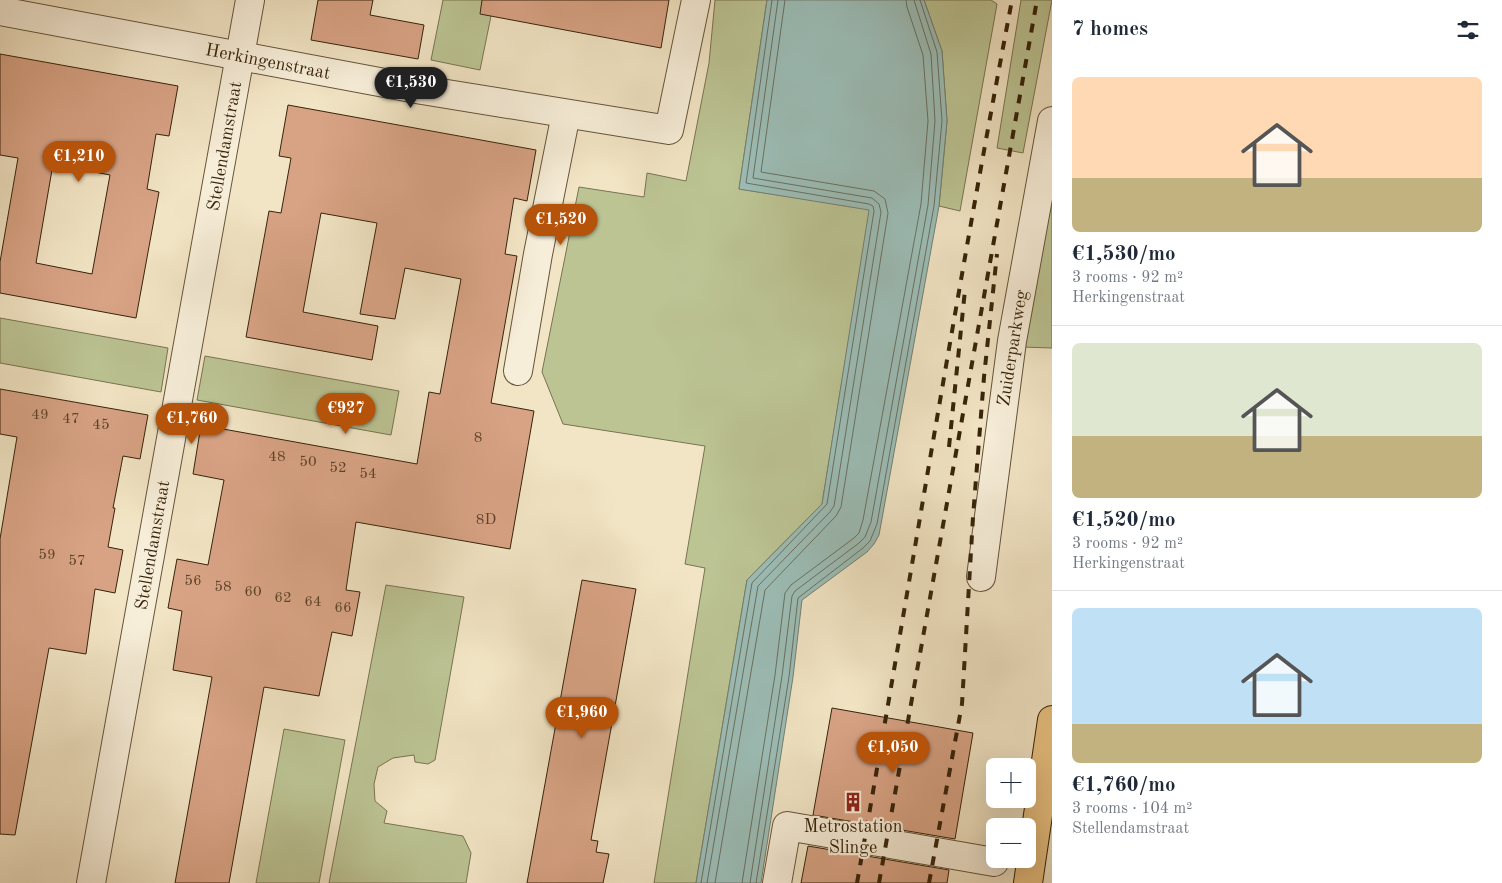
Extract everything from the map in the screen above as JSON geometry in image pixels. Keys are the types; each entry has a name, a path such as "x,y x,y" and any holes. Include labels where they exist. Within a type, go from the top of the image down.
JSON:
{"main road":[{"path":"1028,883 1052,720"}],"street":[{"name":"Stellendamstraat","path":"91,883 250,0"},
{"name":"Herkingenstraat","path":"0,11 240,56 566,114 668,130 696,0"},
{"path":"518,371 538,254 566,114"},
{"name":"Zuiderparkweg","path":"981,577 1012,341 1052,121"},
{"path":"777,883 787,826 986,861"}],"green space":[{"path":"443,0 505,0 491,16 480,70 431,60"},
{"path":"715,0 767,0 739,189 870,209 822,504 747,580 696,883 654,883 705,568 685,564 705,446 563,424 542,372 579,187 644,197 647,173 686,181 709,63"},
{"path":"924,0 991,0 997,4 960,211 939,206 947,121 942,51"},
{"path":"1021,0 1052,0 1023,153 997,148"},
{"path":"1052,193 1052,348 1022,347"},
{"path":"0,318 168,348 161,392 0,363"},
{"path":"205,356 399,391 391,435 197,400"},
{"path":"386,585 464,597 435,760 428,764 415,762 414,755 393,758 378,767 374,784 375,801 387,811 384,823 463,836 471,853 466,883 329,883"},
{"path":"284,729 345,740 319,883 256,883"}],"water":[{"path":"767,0 924,0 942,51 947,121 939,206 879,535 867,552 802,600 793,677 761,883 696,883 747,580 822,504 869,210 739,189"}],"building":[{"path":"318,0 373,0 370,15 424,25 418,59 311,40"},
{"path":"482,0 669,0 661,48 480,14"},
{"path":"0,54 178,86 169,136 156,134 147,189 159,192 136,318 0,293 0,262 18,158 0,155","holes":["53,164 110,175 92,274 36,263"]},
{"path":"288,105 536,150 527,201 514,198 505,254 517,256 491,403 534,411 510,549 356,522 346,590 360,592 352,636 332,632 319,696 264,687 229,883 175,883 212,677 173,670 182,611 168,608 177,559 208,565 224,480 193,474 201,425 417,464 429,392 440,394 461,279 405,268 395,319 360,314 377,223 321,213 303,312 378,326 372,360 246,337 269,211 281,213 291,158 279,156"},
{"path":"0,389 148,415 140,459 123,456 113,508 115,508 108,547 123,550 115,593 95,589 86,654 49,648 15,835 0,834 0,539 17,437 0,434"},
{"path":"582,580 636,589 591,840 598,841 596,852 609,854 603,883 527,883"},
{"path":"832,708 973,733 955,839 813,815"},
{"path":"808,846 949,870 947,883 801,883"}],"railway":[{"path":"857,883 952,331 1012,0"},
{"path":"879,883 1037,0"},
{"path":"929,883 962,704 973,517 984,377 997,254"},
{"path":"949,447 965,290"}],"place":[{"name":"Metrostation Slinge","path":"853,802"}]}
